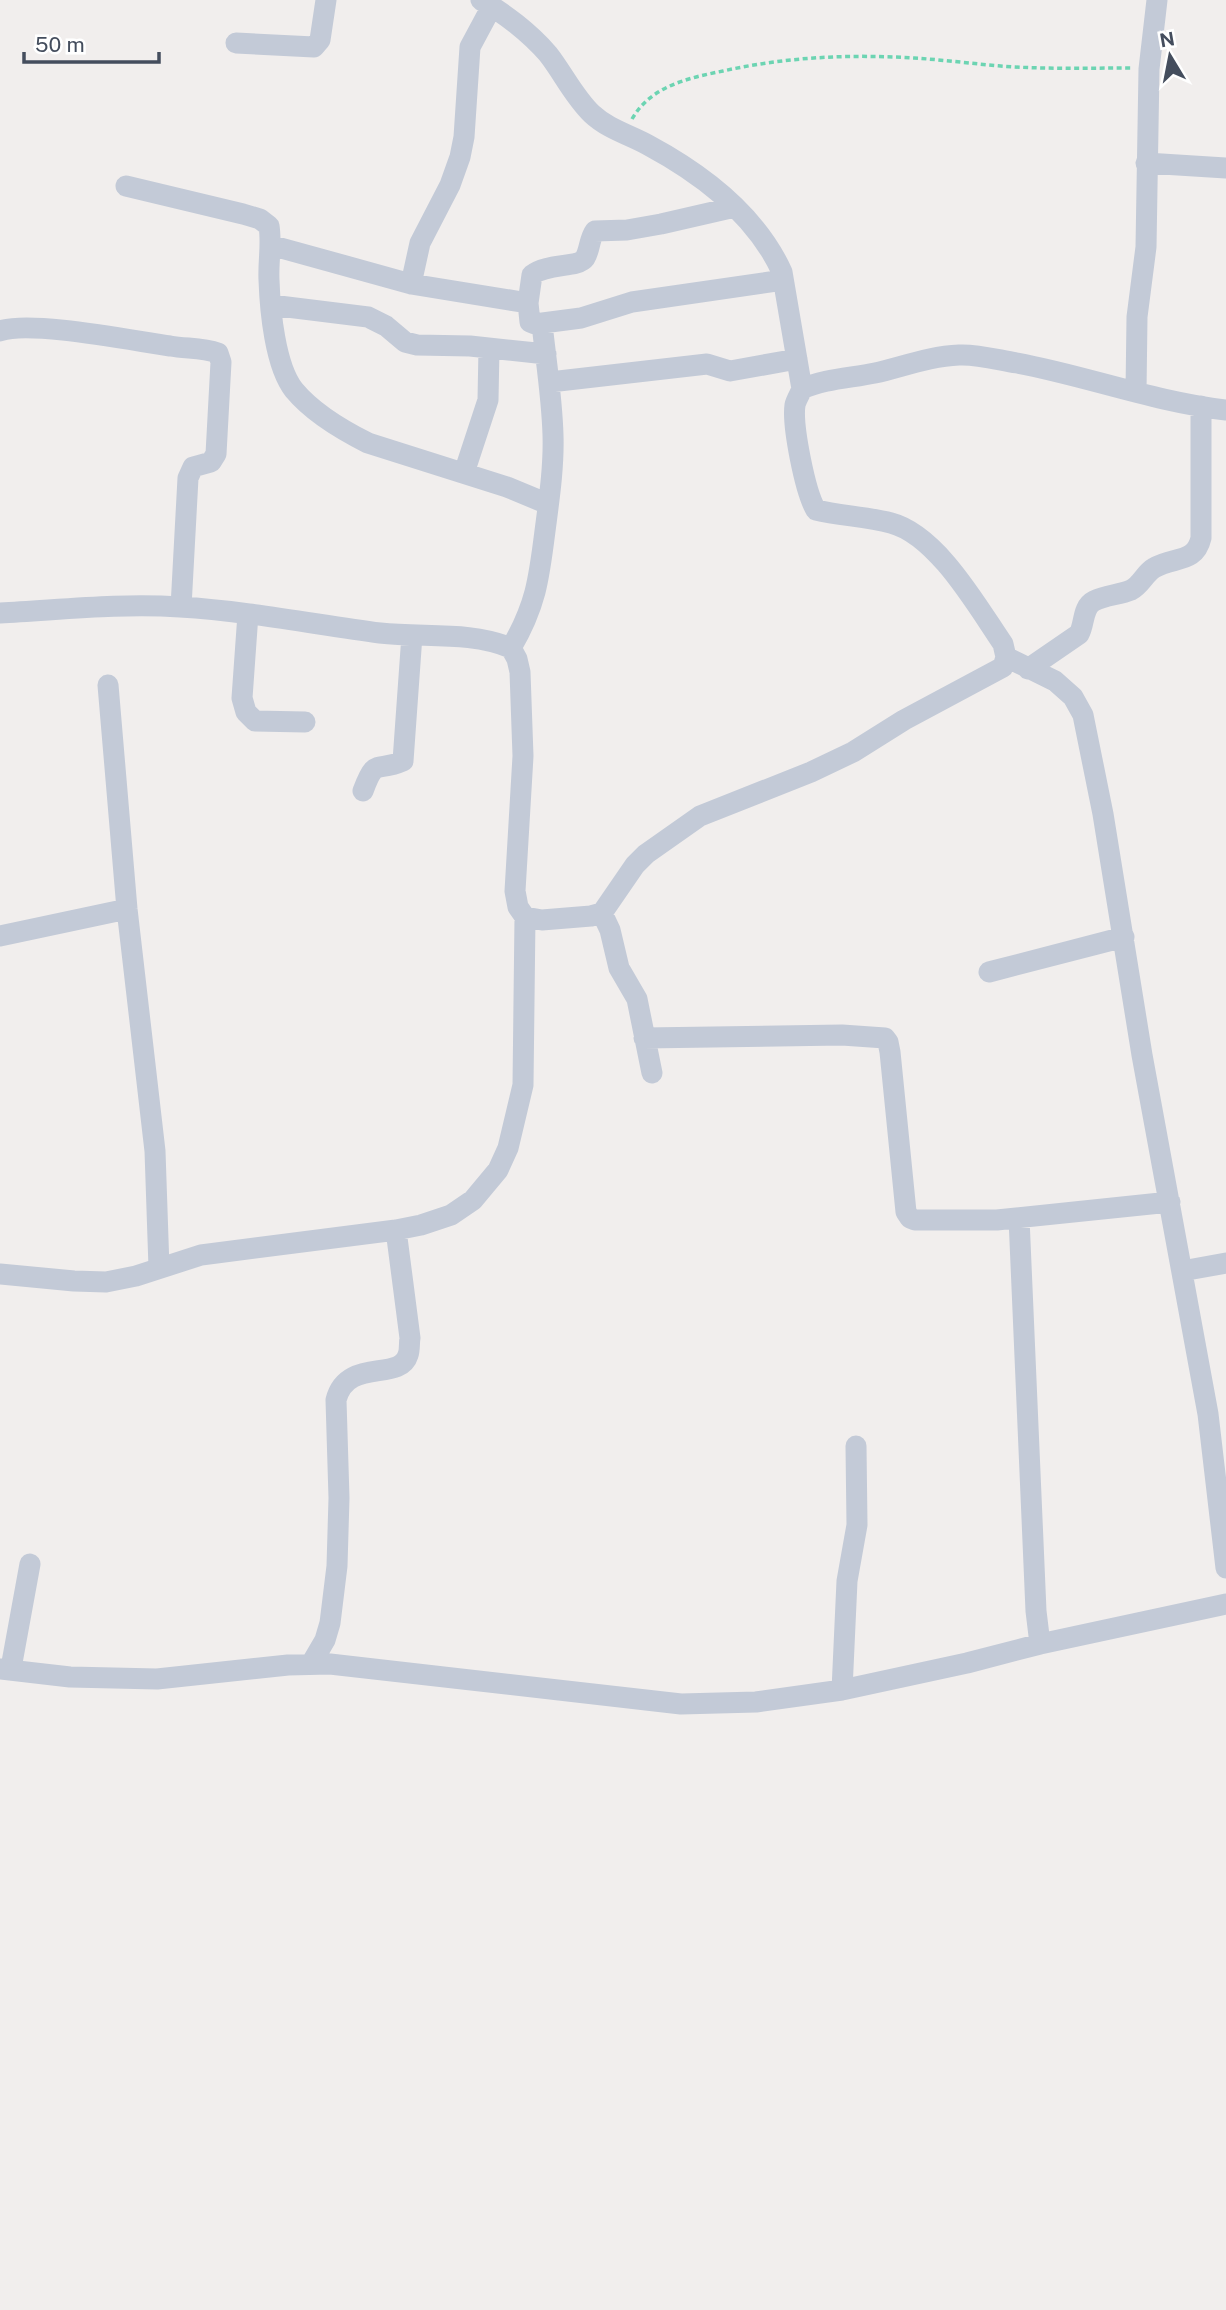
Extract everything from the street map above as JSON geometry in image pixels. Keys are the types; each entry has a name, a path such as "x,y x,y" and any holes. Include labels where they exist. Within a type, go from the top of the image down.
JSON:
{"street":[{"path":"236,43 314,47 320,40 326,0"},
{"path":"1136,392 1137,317 1146,239 1149,69 1157,0"},
{"path":"0,613 101,605 181,607 412,635 482,639 511,648 520,672 523,756 515,891 518,907 534,919 602,913 635,865 659,843 700,816 811,772 853,752 904,720 1003,667 1006,657 1003,644 932,547 916,534 892,523 816,509 810,501 796,424 795,404 802,389 783,280 774,254 734,207 685,167 610,127 592,114 547,53 487,3 470,47 464,137 460,157 450,185 420,243 411,284"},
{"path":"1146,163 1226,168"},
{"path":"126,186 260,219 269,226 271,305 285,374 293,389 306,402 348,433 369,443 464,473 548,504"},
{"path":"734,207 627,230 595,231 589,239 585,258 579,263 540,269 532,275 527,303 530,323 542,324 581,318 632,302 783,280"},
{"path":"270,244 411,284 527,303"},
{"path":"271,305 368,317 386,326 405,342 416,345 470,346 545,354"},
{"path":"511,648 528,618 539,585 553,456 551,383 542,324"},
{"path":"0,331 8,328 38,328 207,349 218,354 221,362 216,453 211,462 193,467 188,478 181,607"},
{"path":"464,473 488,400 489,348"},
{"path":"802,389 815,383 959,355 1049,369 1136,392 1226,410"},
{"path":"551,383 707,364 730,371 797,359"},
{"path":"1028,668 1079,634 1086,609 1094,601 1130,590 1152,569 1189,556 1199,547 1202,538 1201,406"},
{"path":"247,614 242,698 246,712 255,721 305,722"},
{"path":"363,791 369,774 375,767 403,761 412,635"},
{"path":"1006,657 1055,681 1073,697 1083,715 1208,1414 1226,1568"},
{"path":"108,685 127,909 155,1152 159,1268"},
{"path":"0,936 127,909"},
{"path":"602,913 610,930 619,968 637,999 652,1073"},
{"path":"0,1274 106,1282 201,1255 396,1230 451,1215 473,1200 498,1170 508,1148 523,1085 534,919"},
{"path":"989,972 1124,937"},
{"path":"644,1038 842,1035 885,1038 890,1052 905,1203 909,1217 915,1220 1019,1218 1170,1202"},
{"path":"1019,1218 1036,1611 1040,1644"},
{"path":"311,1664 325,1640 330,1623 337,1566 338,1390 351,1377 396,1367 405,1361 408,1355 410,1338 396,1230"},
{"path":"1182,1271 1226,1263"},
{"path":"842,1690 847,1581 857,1525 856,1446"},
{"path":"30,1564 6,1669 70,1676 157,1679 311,1664 681,1704 756,1702 842,1690 1226,1604"}],"path":[{"path":"624,133 637,111 662,89 704,75 793,59 824,56 883,57 1015,67 1149,69"}]}
